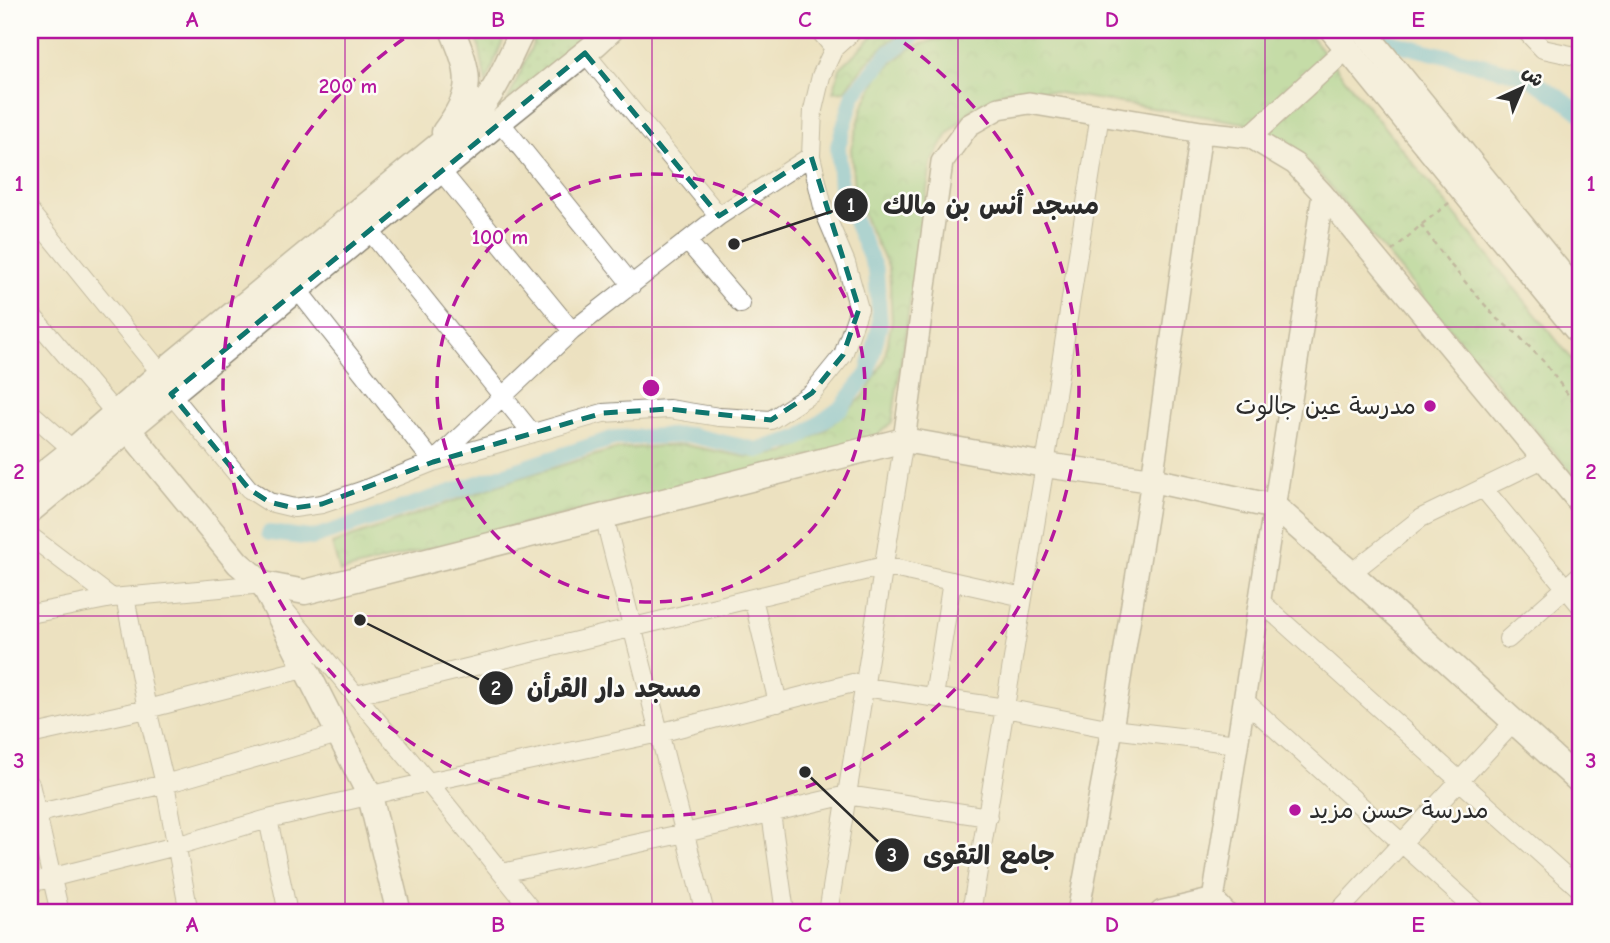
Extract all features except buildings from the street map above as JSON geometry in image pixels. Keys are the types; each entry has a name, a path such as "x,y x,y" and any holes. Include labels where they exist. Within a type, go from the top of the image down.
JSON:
{"main road":[{"path":"435,161 464,101 468,84 463,56 452,30"},
{"path":"166,383 297,289 369,230 485,105 523,30"},
{"path":"30,511 122,421 166,383 435,161 500,122 611,30"},
{"path":"1347,39 1388,62 1580,297"},
{"path":"1347,39 1464,192 1580,334"},
{"path":"30,484 73,450 122,421"},
{"path":"122,421 238,563 263,584 370,796 398,913"},
{"path":"263,584 305,592 904,440 1045,465 1152,480 1275,507 1580,782"},
{"path":"1162,913 1216,909"}],"street":[{"path":"819,30 835,48"},
{"path":"30,212 250,489 269,502 294,508 322,504 433,462 603,413 669,409 771,420 812,393 843,355 859,309 846,263 824,211 811,156 813,110 821,76 835,48 854,30"},
{"path":"1524,30 1543,50 1580,57"},
{"path":"1250,137 1347,39"},
{"path":"585,53 719,216"},
{"path":"828,913 904,440 942,162 969,125 999,108 1029,103 1200,132 1250,137 1295,164 1380,262 1580,504"},
{"path":"971,913 1100,114"},
{"path":"500,122 632,285"},
{"path":"1078,913 1112,729 1152,480 1200,132"},
{"path":"433,462 572,331 719,216 811,156"},
{"path":"435,161 572,331"},
{"path":"1216,909 1238,744 1323,194"},
{"path":"369,230 532,433"},
{"path":"687,241 741,304"},
{"path":"297,289 433,462"},
{"path":"30,313 122,421"},
{"path":"30,412 73,450"},
{"path":"1351,573 1421,518 1543,459"},
{"path":"1483,488 1580,605"},
{"path":"604,516 705,913"},
{"path":"30,536 119,598 165,784 186,913"},
{"path":"356,695 884,566 1023,597"},
{"path":"1508,639 1580,575"},
{"path":"934,697 952,581"},
{"path":"30,614 119,598 263,584 534,913"},
{"path":"753,598 778,703"},
{"path":"1260,601 1580,890"},
{"path":"30,735 147,709 307,668"},
{"path":"30,883 176,846 268,819 659,733 853,683 1112,729 1238,744"},
{"path":"1245,701 1479,913"},
{"path":"1342,911 1514,722"},
{"path":"33,814 165,784 338,734"},
{"path":"30,784 33,814 60,913"},
{"path":"502,873 685,834 847,795 988,817"},
{"path":"771,813 785,913"},
{"path":"268,819 288,913"}],"path":[{"path":"1380,262 1421,225 1464,192"},
{"path":"1421,225 1449,263 1497,318 1517,333 1544,362 1580,411"}],"highlighted area":[{"path":"585,53 719,216 811,156 859,309 843,355 812,393 771,420 669,409 603,413 433,462 322,504 294,508 269,502 249,489 171,394"}],"green space":[{"path":"473,30 507,30 486,84 480,49"},
{"path":"539,30 593,30 507,102"},
{"path":"879,30 907,30 872,57 845,91 833,92 840,68"},
{"path":"1013,30 1295,30 1308,33 1580,369 1580,483 1316,170 1277,137 1245,123 1034,89 1007,90 973,108 948,134 931,163 892,422 872,440 757,470 506,528 340,572 332,544 516,479 616,449 684,445 747,457 785,453 823,432 864,396 884,361 892,320 889,268 854,191 851,149 863,106 880,73 911,48 934,40"}],"waterway":[{"path":"269,533 312,538 614,438 690,435 757,450 799,438 842,407 868,373 880,324 876,271 841,189 838,146 854,94 888,54 921,30"},
{"path":"1342,30 1526,76 1580,113"}],"place":[{"name":"مسجد أنس بن مالك","path":"734,244"},
{"name":"مدرسة عين جالوت","path":"1430,406"},
{"name":"مسجد دار القرأن","path":"360,620"},
{"name":"جامع التقوى","path":"805,772"},
{"name":"مدرسة حسن مزيد","path":"1295,810"}]}
